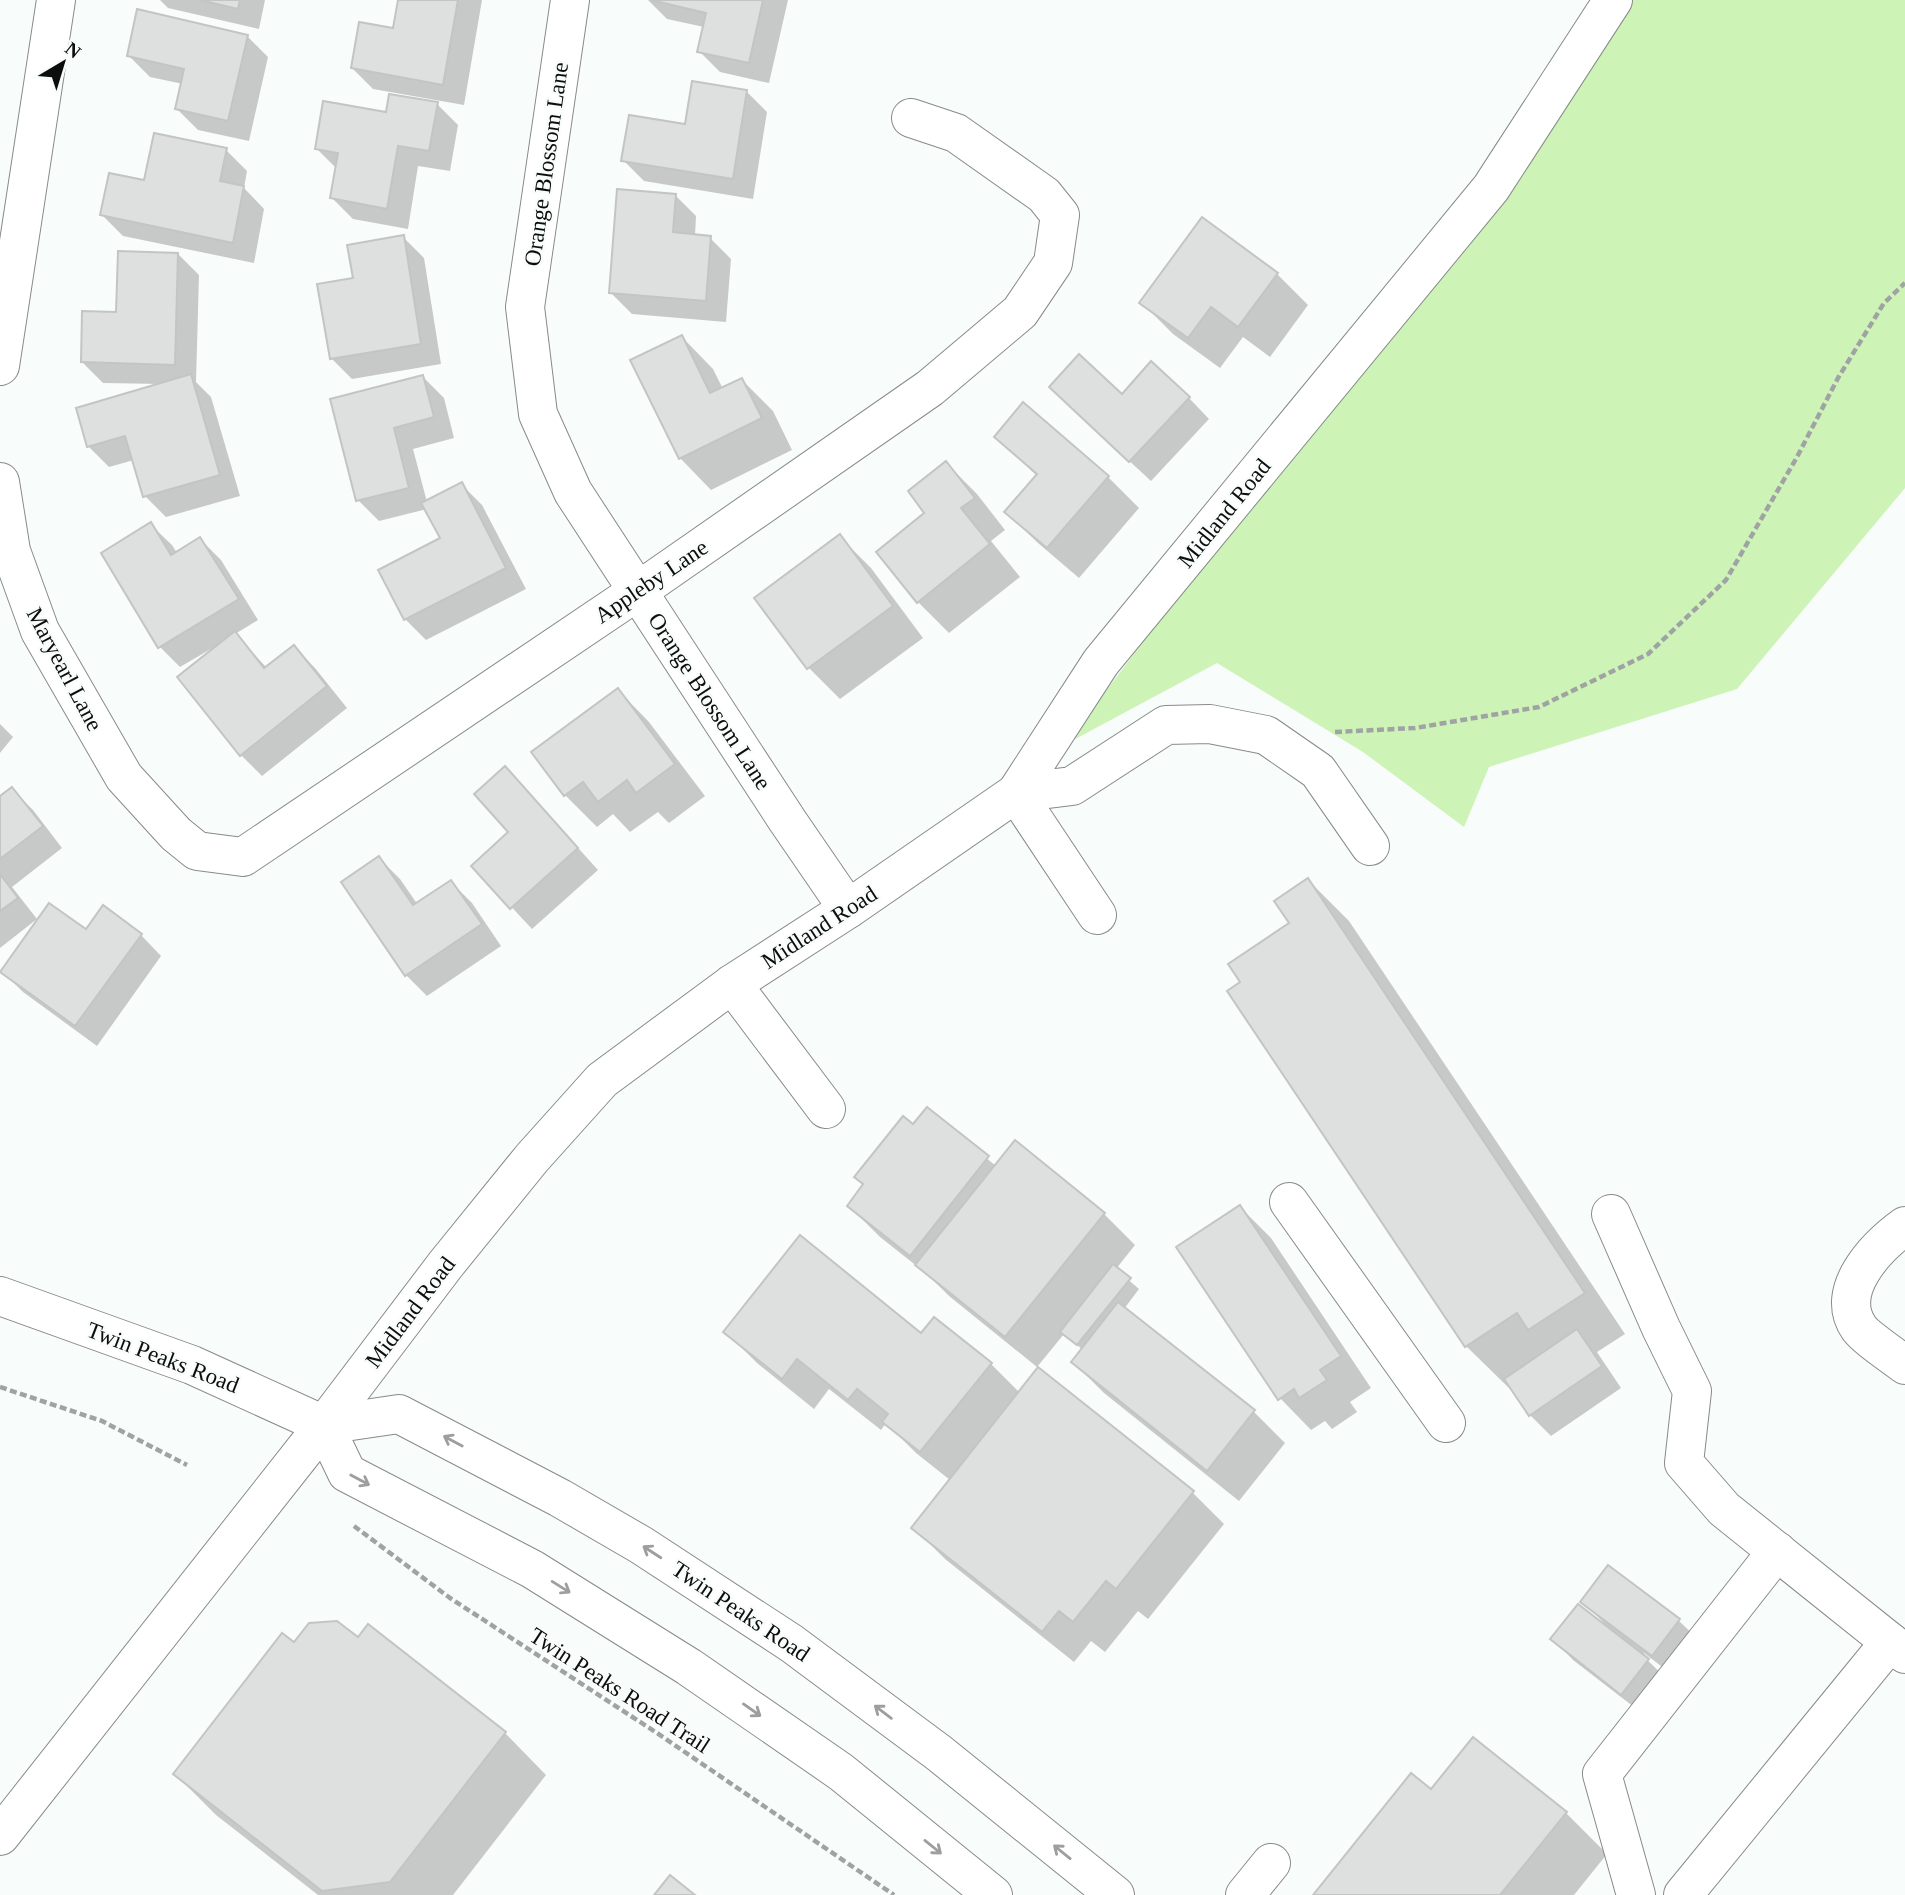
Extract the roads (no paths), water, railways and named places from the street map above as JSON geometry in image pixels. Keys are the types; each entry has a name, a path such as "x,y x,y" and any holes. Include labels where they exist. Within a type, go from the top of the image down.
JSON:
{"street":[{"path":"0,366 56,0"},
{"name":"Orange Blossom Lane","path":"570,0 525,307 538,414 573,492 848,909"},
{"name":"Midland Road","path":"0,1836 472,1232 532,1158 602,1080 732,984 848,909 1016,793 1101,662 1491,188 1613,0"},
{"name":"Appleby Lane","path":"176,834 197,851 243,857 638,591 930,388 1020,312 1053,263 1060,215 1044,195 956,133 911,118"},
{"name":"Maryearl Lane","path":"0,482 5,553 40,631 124,777 176,834"},
{"path":"1097,915 1016,793 1072,786 1166,725 1210,724 1266,735 1318,771 1370,846"},
{"path":"732,984 826,1109"},
{"path":"1289,1202 1446,1423"},
{"path":"1611,1214 1692,1391 1684,1463 1724,1510 1898,1648 1683,1895"},
{"path":"1905,1226 1871,1255 1850,1294 1853,1315 1859,1330 1905,1366"},
{"name":"Twin Peaks Road","path":"0,1296 192,1365 324,1424 399,1414 560,1497 629,1538 791,1643 939,1753 1115,1895"},
{"path":"324,1424 347,1473 532,1569 690,1667 841,1772 993,1895"},
{"path":"1636,1895 1602,1774 1777,1551"},
{"path":"1245,1895 1271,1863"}]}
